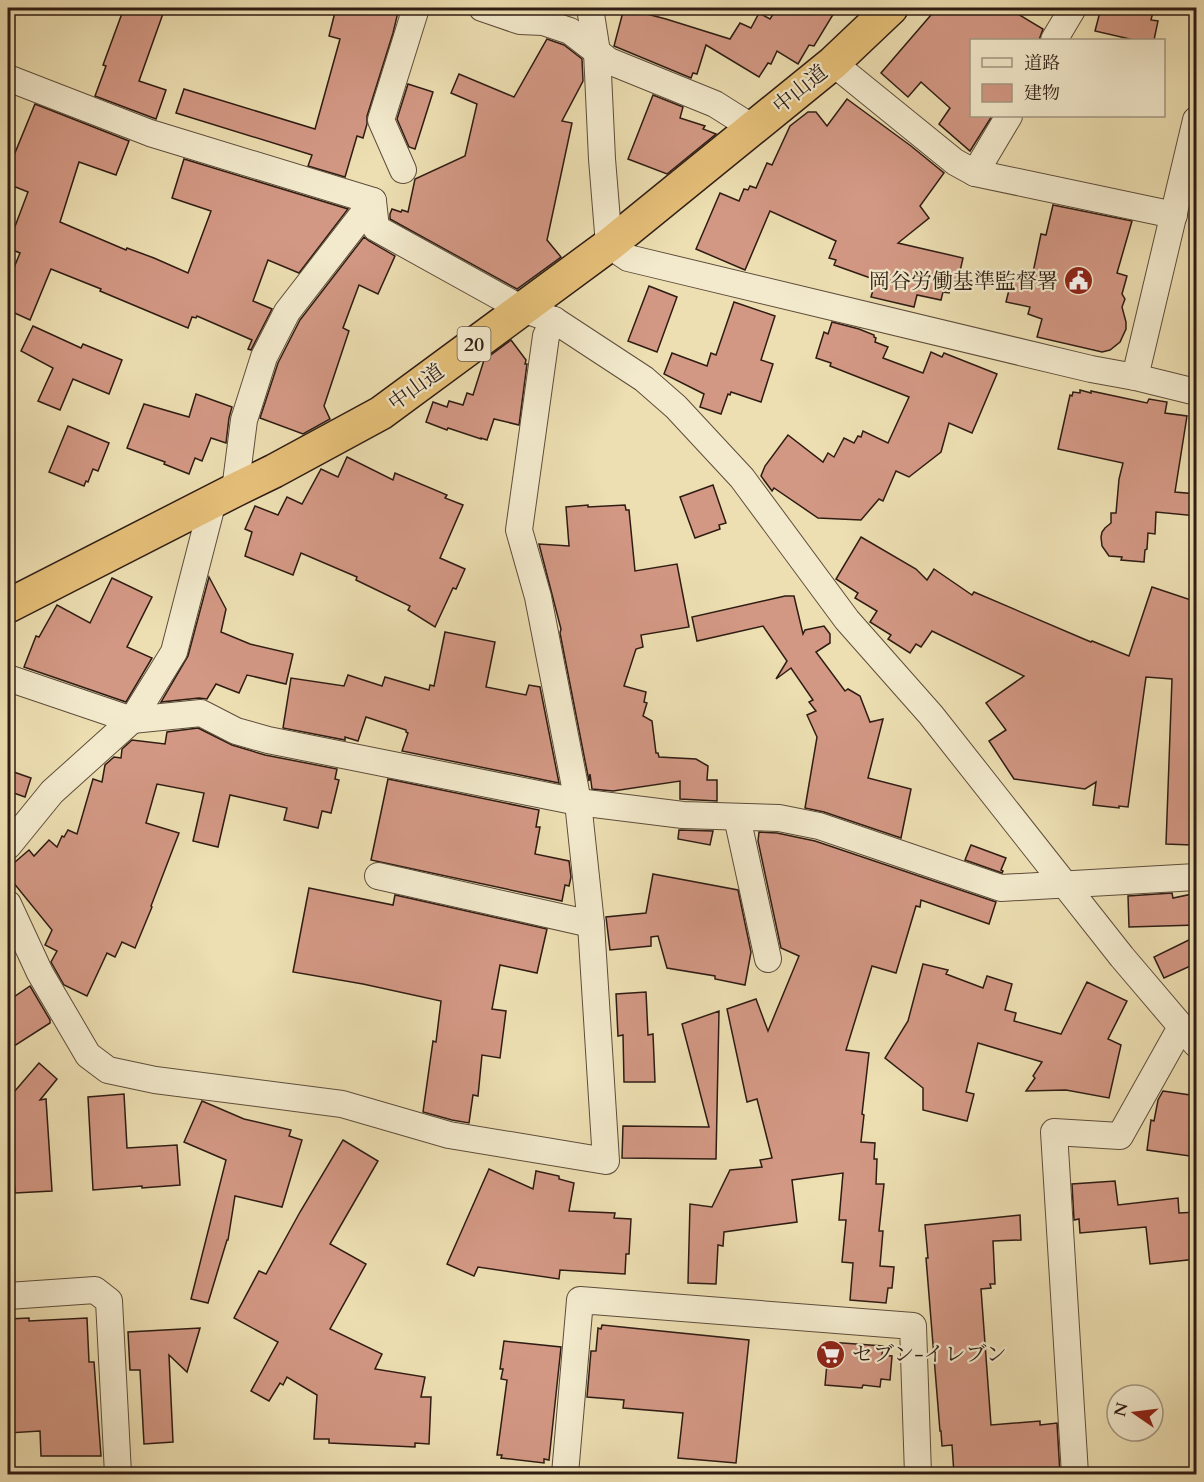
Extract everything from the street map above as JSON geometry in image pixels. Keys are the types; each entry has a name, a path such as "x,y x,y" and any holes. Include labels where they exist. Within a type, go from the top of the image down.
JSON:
{"highway":[{"name":"中山道","path":"8,606 274,471 381,413 609,245 833,63 891,8"}],"street":[{"path":"403,170 381,120 416,8"},
{"path":"482,8 520,21 543,22 570,31 609,61 715,104 753,128"},
{"path":"591,8 597,52 609,245 628,258 1197,392"},
{"path":"1055,39 1073,8"},
{"path":"833,63 955,162 975,173 1174,215"},
{"path":"8,78 150,133 373,201"},
{"path":"975,173 1009,117"},
{"path":"1135,377 1197,120"},
{"path":"373,201 376,228 522,309 554,320 644,379 676,407 742,478 847,620 931,715 1122,957 1189,1035 1120,1136 1054,1132 1075,1474"},
{"path":"8,846 52,792 132,720 174,652 224,495 264,357 287,312 373,201"},
{"path":"8,904 40,973 88,1055 108,1070 155,1080 342,1104 449,1135 606,1161 591,924 578,802 538,597 519,530 546,336 554,320"},
{"path":"8,678 132,720 201,713 236,731 268,740 578,802 683,815 779,818 819,826 1001,888 1197,877"},
{"path":"737,817 768,959"},
{"path":"378,876 591,924"},
{"path":"8,1296 95,1290 109,1301 118,1474"},
{"path":"565,1474 580,1300 914,1326 918,1474"}],"building":[{"path":"124,8 165,8 139,81 166,90 156,119 95,96 106,66 103,65"},
{"path":"336,8 399,8 367,116 363,138 357,136 345,177 308,166 312,155 176,113 184,89 315,129 340,39 329,36"},
{"path":"624,8 730,39 740,23 751,28 759,13 770,19 777,8 837,8 814,46 809,45 798,64 777,51 771,64 768,63 759,77 706,45 697,74 693,73 691,78 614,46"},
{"path":"937,8 1008,8 1043,29 1039,39 970,39 970,117 991,117 970,151 939,124 950,108 921,82 908,97 881,73"},
{"path":"1101,8 1154,8 1151,20 1158,21 1154,39 1130,39 1095,31"},
{"path":"547,39 564,45 582,59 583,81 562,121 572,123 547,240 561,257 517,289 390,219 390,214 392,209 408,212 415,179 465,156 477,104 451,93 459,74 514,97"},
{"path":"408,84 433,92 415,149 409,147 397,119"},
{"path":"653,95 683,107 680,118 705,126 703,129 716,134 667,174 628,159"},
{"path":"847,99 944,173 920,206 929,218 898,243 963,258 958,280 952,279 949,293 943,292 941,300 917,295 914,307 871,297 876,280 834,265 836,260 829,258 836,241 770,211 745,270 696,249 720,193 739,201 744,189 748,190 750,186 756,188 767,163 772,165 790,126 808,112 816,112 827,126"},
{"path":"35,104 129,141 116,175 79,162 60,222 188,273 211,211 172,198 184,159 348,209 299,273 268,260 253,301 272,309 251,350 248,349 252,340 197,316 192,317 188,328 51,269 30,320 8,310 8,282 20,253 8,248 8,245 28,192 8,184 8,170"},
{"name":"岡谷労働基準監督署","path":"1053,205 1132,221 1117,273 1127,276 1122,294 1125,299 1122,307 1126,329 1120,342 1110,350 1102,352 1037,337 1042,319 1028,314 1030,307 1006,302 1012,278 1031,282 1041,234 1046,235"},
{"path":"364,237 395,256 378,294 359,285 343,328 349,331 324,406 330,419 303,434 260,418 278,363 300,320"},
{"path":"649,286 677,297 657,352 628,341"},
{"path":"734,302 775,316 761,360 773,364 761,402 731,392 730,395 728,394 721,414 700,407 704,394 664,374 672,353 707,366 711,353 716,355"},
{"path":"832,322 874,335 875,342 888,347 883,358 923,373 931,352 942,357 944,353 997,374 972,433 949,423 941,452 909,477 896,471 883,501 879,499 861,520 818,518 774,488 772,491 761,476 765,466 788,435 823,462 828,453 834,457 844,438 854,443 858,436 861,437 863,431 888,443 909,397 830,366 831,363 816,358 824,332 828,334"},
{"path":"33,326 81,348 83,344 122,360 109,394 73,379 60,410 38,401 53,368 21,351"},
{"path":"511,340 527,364 519,425 494,419 487,440 426,422 433,402 447,407 449,401 463,405 467,393 473,395 484,360"},
{"path":"1080,390 1147,403 1149,399 1167,402 1165,413 1187,416 1175,492 1197,494 1197,516 1156,512 1155,534 1148,533 1144,562 1121,560 1122,557 1109,556 1102,546 1102,532 1111,523 1111,513 1116,513 1123,463 1058,449 1070,395 1072,396 1073,392 1080,393"},
{"path":"196,394 232,407 226,443 211,438 202,461 195,458 189,474 127,448 144,404 189,417"},
{"path":"68,426 109,443 98,471 93,469 84,486 49,472"},
{"path":"347,457 393,480 395,473 447,495 445,498 463,505 440,558 465,569 456,589 453,588 435,627 408,610 410,606 356,580 357,577 301,553 293,575 245,556 252,532 245,529 255,506 278,515 287,497 302,504 321,469 338,477"},
{"path":"713,485 726,523 719,525 720,529 695,538 680,497"},
{"path":"588,505 588,507 625,505 626,510 629,510 635,571 677,564 689,627 641,635 643,647 636,649 624,686 646,692 644,702 647,703 643,716 652,721 656,753 659,757 696,759 708,766 707,780 717,780 717,801 680,799 680,781 613,791 592,789 561,629 539,544 569,546 566,507"},
{"path":"861,537 916,569 927,580 934,569 972,595 974,592 1129,656 1152,587 1197,602 1197,797 1193,795 1191,845 1166,844 1172,679 1146,677 1128,807 1093,805 1096,782 1085,789 1014,779 989,741 1006,730 986,703 1024,676 932,631 921,647 916,644 910,653 888,639 891,635 870,622 877,611 855,598 858,593 836,579"},
{"path":"209,577 226,609 221,632 250,644 293,654 286,684 247,675 239,693 216,684 207,699 161,702 188,656"},
{"path":"112,578 152,597 127,647 152,658 126,702 24,667 36,636 39,637 57,605 90,623"},
{"path":"785,596 794,596 803,634 805,630 824,626 830,634 830,643 816,652 845,691 848,689 860,696 870,722 883,719 868,778 911,789 901,838 824,812 805,808 817,737 807,715 816,711 809,702 813,700 791,668 776,679 787,661 763,626 697,641 692,617"},
{"path":"445,632 495,642 486,687 526,695 529,685 540,687 559,783 402,751 408,733 406,730 366,717 358,741 283,728 291,678 344,686 348,675 382,686 385,677 429,690 430,685 434,686"},
{"path":"198,728 232,745 265,755 337,769 335,779 339,780 331,813 322,811 318,828 284,820 287,808 230,795 218,847 193,841 204,793 157,784 146,823 179,833 135,948 122,942 115,957 107,953 87,996 64,985 51,962 57,951 45,945 52,930 8,876 8,868 29,850 34,856 49,840 57,847 68,830 77,834 93,779 102,782 105,765 114,757 121,758 122,749 132,740 165,744 167,732"},
{"path":"8,770 31,778 25,797 8,791"},
{"path":"388,779 539,810 536,827 540,827 535,854 569,861 571,877 569,886 565,885 562,901 371,860"},
{"path":"679,830 713,831 710,845 678,839"},
{"path":"759,832 777,833 815,841 996,902 989,924 921,900 920,907 916,906 896,973 872,966 846,1050 869,1053 861,1142 875,1143 876,1184 884,1184 879,1231 883,1231 880,1266 894,1267 892,1288 888,1288 886,1303 850,1300 853,1263 842,1262 846,1220 839,1220 843,1173 792,1180 797,1222 724,1232 723,1246 718,1245 716,1284 688,1283 690,1204 712,1207 730,1170 762,1167 760,1160 772,1158 757,1099 747,1102 727,1009 756,999 768,1031 799,956 781,948 758,841"},
{"path":"971,845 1006,858 1002,873 965,860"},
{"path":"653,874 738,890 751,952 745,985 715,979 715,976 667,968 658,936 651,937 651,946 610,950 606,917 646,913"},
{"path":"309,888 393,905 395,895 547,929 537,973 500,965 492,1009 506,1011 500,1058 482,1055 478,1096 473,1095 469,1123 423,1112 441,1001 293,972"},
{"path":"1172,893 1173,898 1197,893 1197,925 1129,927 1128,896"},
{"path":"1197,936 1197,963 1164,978 1154,957"},
{"path":"923,964 948,970 946,974 983,988 987,976 1012,984 1005,1010 1016,1013 1014,1021 1061,1034 1087,982 1127,1001 1108,1039 1121,1045 1109,1098 1066,1090 1026,1091 1042,1062 978,1043 966,1092 974,1094 967,1121 923,1110 923,1088 885,1058 908,1021"},
{"path":"30,986 50,1023 8,1050 8,1001"},
{"path":"646,992 648,1035 653,1034 655,1082 624,1082 623,1035 618,1036 616,994"},
{"path":"719,1011 716,1159 622,1158 623,1126 709,1127 682,1024"},
{"path":"39,1063 57,1079 40,1100 46,1099 52,1191 15,1193 11,1145 8,1145 8,1099"},
{"path":"1163,1091 1197,1096 1197,1157 1147,1150 1151,1120 1154,1121 1158,1100"},
{"path":"124,1094 127,1148 177,1145 180,1185 93,1190 88,1097"},
{"path":"202,1101 244,1119 291,1130 289,1136 302,1140 282,1207 235,1196 228,1240 208,1303 191,1299 226,1160 184,1142"},
{"path":"343,1140 378,1161 330,1244 366,1264 330,1329 382,1354 375,1369 425,1377 421,1397 431,1397 429,1444 415,1443 415,1447 329,1443 329,1439 314,1439 317,1395 287,1377 283,1385 280,1383 269,1401 251,1391 278,1342 234,1318 259,1271 266,1274"},
{"path":"489,1169 533,1189 536,1171 559,1176 559,1179 574,1183 569,1211 615,1213 614,1218 631,1219 629,1254 626,1254 625,1274 560,1270 559,1279 478,1267 474,1276 447,1264"},
{"path":"1115,1181 1118,1205 1178,1198 1179,1213 1197,1212 1197,1259 1150,1264 1146,1227 1080,1233 1079,1219 1074,1220 1072,1184"},
{"path":"1020,1215 1021,1240 993,1241 995,1284 990,1284 991,1288 981,1289 991,1425 1040,1421 1040,1425 1057,1423 1060,1474 954,1474 952,1445 942,1446 940,1431 925,1225"},
{"path":"29,1318 29,1321 87,1318 89,1362 94,1362 101,1456 41,1456 40,1431 8,1433 8,1319"},
{"path":"602,1325 749,1340 736,1463 678,1458 683,1413 623,1408 624,1400 587,1397 591,1351 596,1351 598,1328 601,1329"},
{"path":"200,1328 187,1372 169,1355 173,1442 144,1444 140,1370 130,1370 128,1332"},
{"path":"504,1341 561,1347 549,1460 544,1459 544,1463 501,1458 502,1455 497,1455 507,1380 501,1379 503,1369 500,1369"},
{"path":"829,1342 883,1346 882,1355 892,1356 890,1380 881,1379 880,1387 825,1385"}],"place":[{"name":"岡谷労働基準監督署","path":"1079,281"},
{"name":"セブン-イレブン","path":"831,1354"}]}
